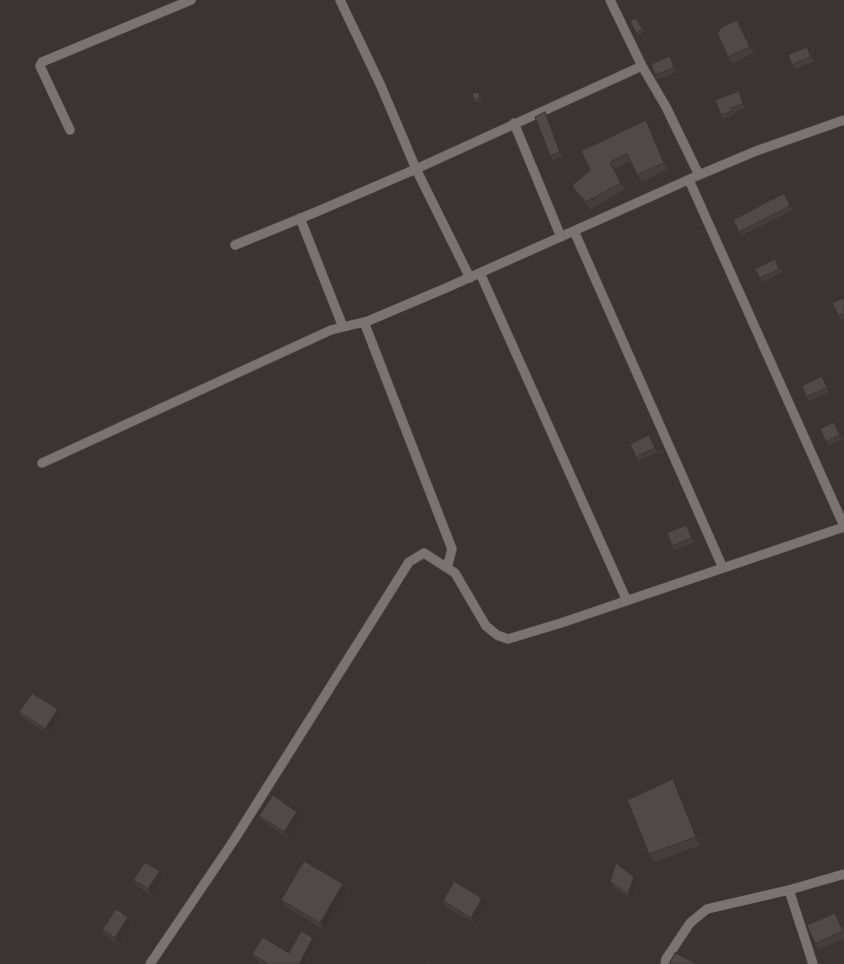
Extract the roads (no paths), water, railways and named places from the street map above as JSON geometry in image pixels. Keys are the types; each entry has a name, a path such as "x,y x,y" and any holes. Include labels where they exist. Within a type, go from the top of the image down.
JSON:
{"street":[{"path":"70,130 40,66 42,62 191,0"},
{"path":"340,0 381,86 416,169 470,278"},
{"path":"610,0 642,66 666,107 699,176"},
{"path":"235,244 416,169 514,123 642,66"},
{"path":"42,463 331,330 364,322 470,278 756,151 844,120"},
{"path":"514,123 562,237"},
{"path":"150,964 234,840 408,562 424,553 455,573 486,626 497,635 508,639 561,624 844,526 689,180"},
{"path":"300,218 343,327"},
{"path":"574,231 723,568"},
{"path":"480,273 627,601"},
{"path":"364,322 452,549 447,568"},
{"path":"664,964 690,923 707,909 789,890 844,874"},
{"path":"789,890 813,964"}]}
